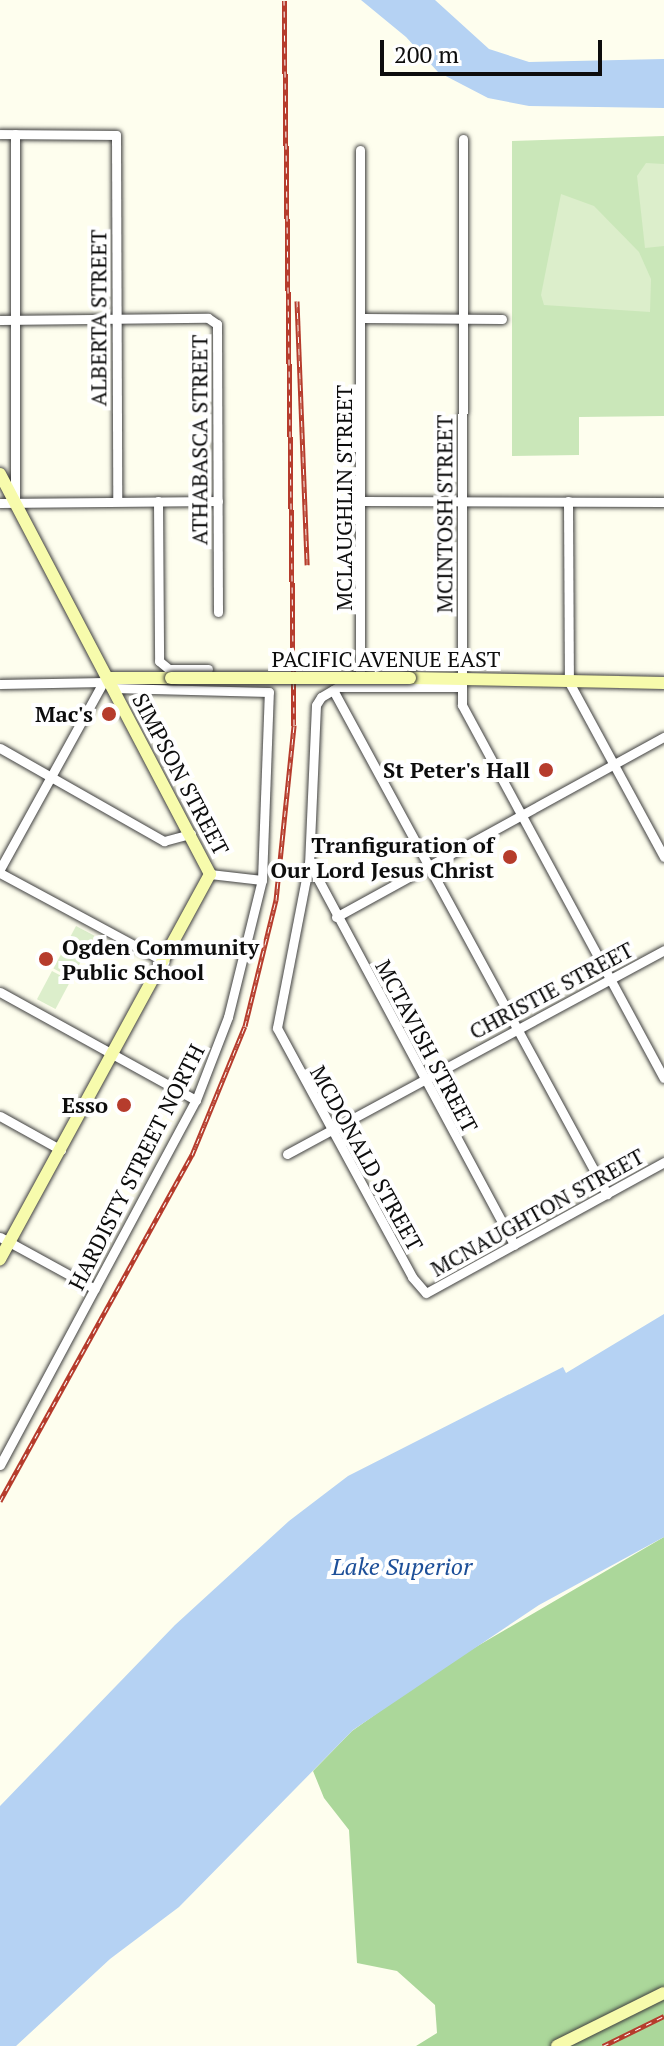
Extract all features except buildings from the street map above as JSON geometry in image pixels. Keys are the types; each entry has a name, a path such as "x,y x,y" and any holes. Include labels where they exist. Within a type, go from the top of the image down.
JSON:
{"main road":[{"name":"SIMPSON STREET","path":"0,474 210,874 61,1150 5,1240 0,1259"},
{"name":"PACIFIC AVENUE EAST","path":"108,683 171,678 410,678 462,683 664,683"},
{"path":"557,2046 664,1993"}],"street":[{"path":"0,134 15,134 15,503"},
{"name":"ALBERTA STREET","path":"15,134 116,135 117,501"},
{"name":"MCINTOSH STREET","path":"463,139 462,705 664,1078"},
{"name":"MCLAUGHLIN STREET","path":"335,688 360,674 363,318 360,150"},
{"name":"ATHABASCA STREET","path":"115,319 208,318 217,324 218,612"},
{"path":"363,318 502,319"},
{"path":"0,320 115,319"},
{"path":"158,501 159,653 169,669 208,669"},
{"path":"0,503 218,501"},
{"path":"363,501 664,502"},
{"path":"568,501 569,682 664,857"},
{"path":"0,684 108,683"},
{"path":"108,683 51,777 0,871 165,962"},
{"name":"HARDISTY STREET NORTH","path":"0,1465 196,1100 242,974 262,880 269,692 108,683"},
{"path":"309,863 316,705 335,688 462,683"},
{"path":"335,688 607,1194"},
{"path":"336,917 664,737"},
{"path":"0,748 164,841 191,834"},
{"name":"MCTAVISH STREET","path":"309,863 514,1245"},
{"name":"MCDONALD STREET","path":"309,863 277,1020 280,1036 412,1277 426,1293"},
{"path":"210,874 262,880"},
{"name":"CHRISTIE STREET","path":"287,1154 664,950"},
{"path":"0,992 196,1100"},
{"path":"0,1116 61,1150"},
{"name":"MCNAUGHTON STREET","path":"426,1293 664,1162"},
{"path":"5,1240 95,1289"}],"green space":[{"path":"664,136 664,416 579,417 579,455 512,456 512,141"},
{"path":"646,163 664,164 664,246 645,248 637,176"},
{"path":"561,194 594,206 639,252 651,279 650,312 544,305 541,295"},
{"path":"76,926 95,936 72,978 53,968"},
{"path":"52,971 71,981 56,1009 37,999"},
{"path":"664,1537 664,2046 416,2046 437,2033 435,2005 397,1971 357,1963 349,1830 324,1798 313,1771 352,1731 445,1665"}],"water":[{"path":"361,0 435,0 489,49 529,62 664,59 664,108 529,106 488,98 438,72 406,37"},
{"name":"Lake Superior","path":"664,1314 664,1537 539,1605 353,1730 179,1907 110,1959 16,2046 0,2046 0,1806 175,1625 289,1521 348,1476 563,1367 566,1373"}],"railway":[{"path":"0,1501 192,1155 245,1026 276,900 294,725 284,0"},
{"path":"297,301 307,565"},
{"path":"603,2046 664,2016"}],"place":[{"name":"Mac's","path":"109,714"},
{"name":"St Peter's Hall","path":"546,770"},
{"name":"Tranfiguration of Our Lord Jesus Christ","path":"510,857"},
{"name":"Ogden Community Public School","path":"46,959"},
{"name":"Esso","path":"124,1105"}]}
